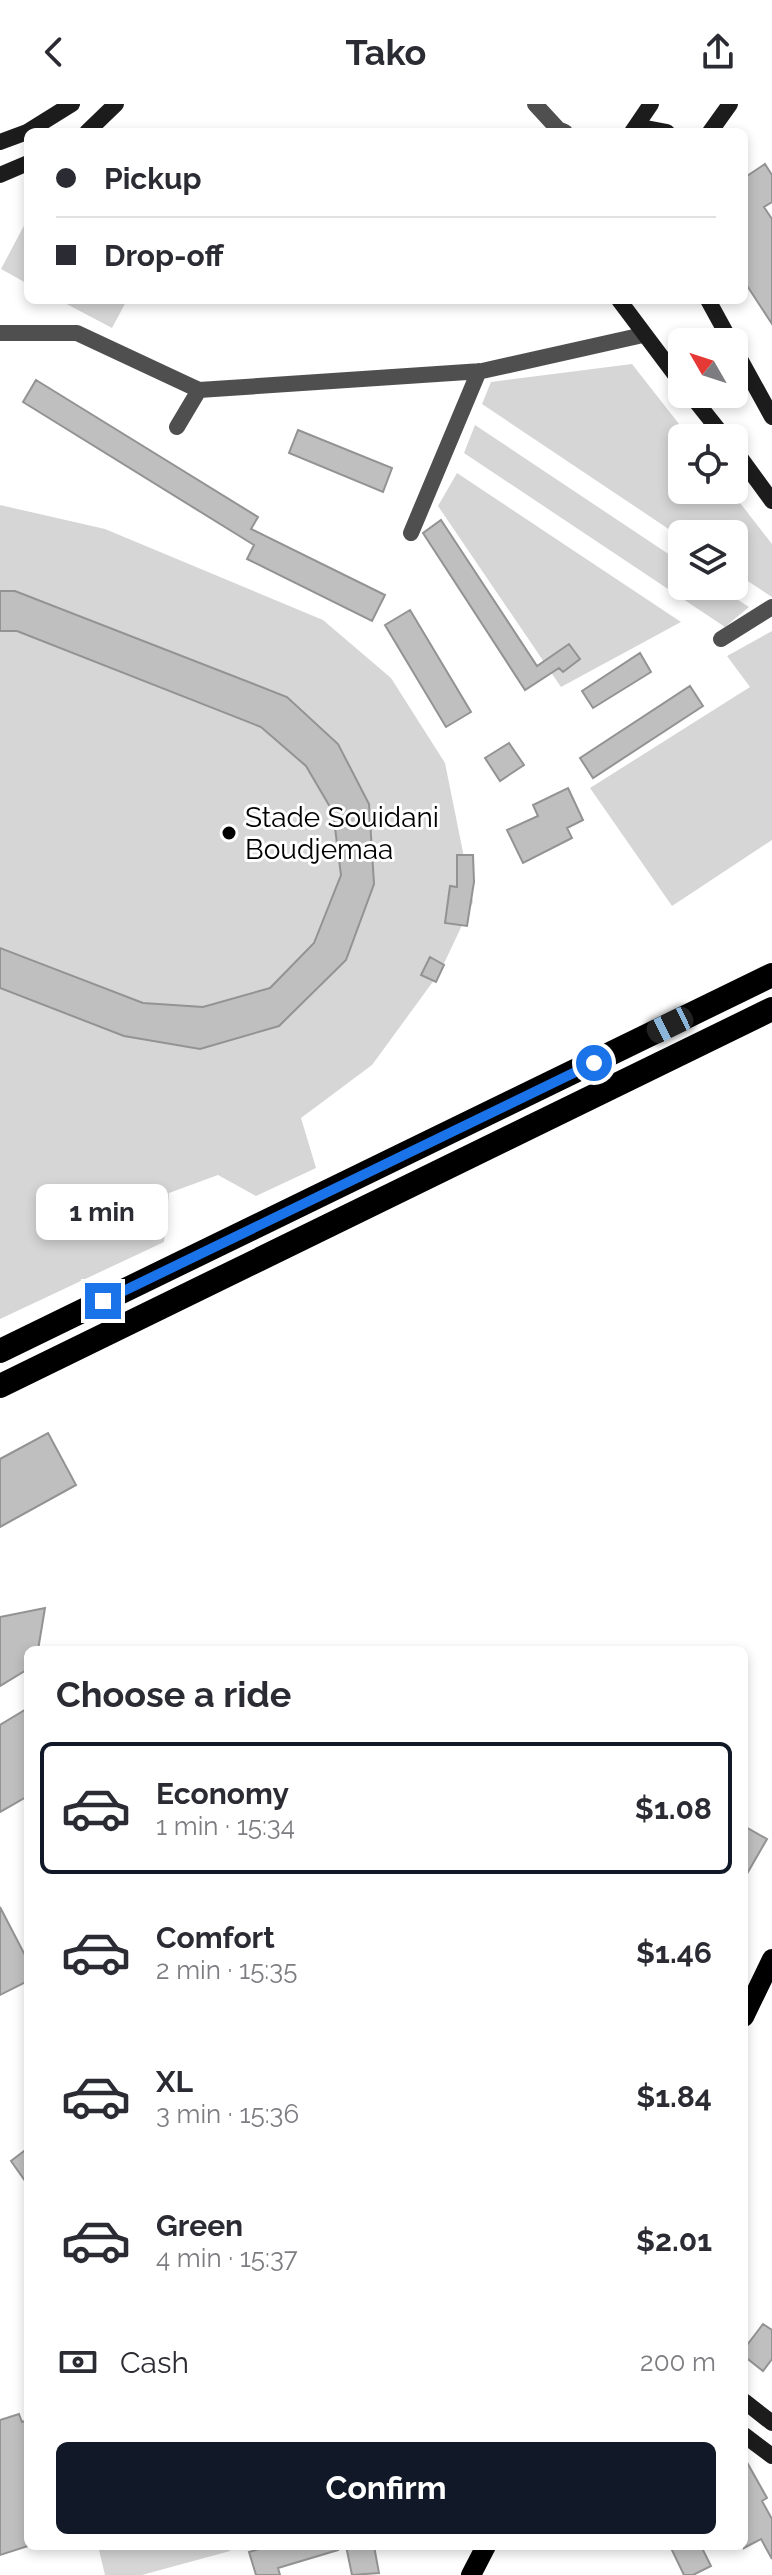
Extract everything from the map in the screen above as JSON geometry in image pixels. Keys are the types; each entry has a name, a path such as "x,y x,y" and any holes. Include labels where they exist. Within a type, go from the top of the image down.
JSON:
{"highway":[{"path":"0,1351 772,975"},
{"path":"0,1386 772,1009"}],"main road":[{"path":"748,2009 772,1959"},
{"path":"471,2575 484,2550"}],"street":[{"path":"33,128 72,104"},
{"path":"91,128 116,104"},
{"path":"535,104 561,128"},
{"path":"636,128 651,104"},
{"path":"713,128 730,104"},
{"path":"0,142 24,133"},
{"path":"0,175 24,165"},
{"path":"622,304 668,366"},
{"path":"710,304 723,328"},
{"path":"0,333 77,333 199,390 479,371 643,335"},
{"path":"411,533 479,371"},
{"path":"748,373 772,417"},
{"path":"177,427 199,390"},
{"path":"701,408 714,424"},
{"path":"748,468 772,501"},
{"path":"721,639 772,607"},
{"path":"748,2404 772,2423"},
{"path":"748,2438 772,2456"}],"shaded area":[{"path":"24,226 24,282 1,269"},
{"path":"67,304 125,304 112,328"},
{"path":"632,364 679,424 668,424 668,504 741,504 772,544 772,597 748,581 748,520 668,520 668,529 482,404 491,382"},
{"path":"475,425 668,554 668,589 464,453"},
{"path":"457,473 681,622 561,687 438,506"},
{"name":"Stade Souidani Boudjemaa","path":"0,505 105,529 323,620 391,678 445,763 473,902 440,972 372,1065 301,1118 316,1168 256,1196 218,1175 169,1193 164,1242 0,1319"},
{"path":"684,600 738,600 749,607 725,627"},
{"path":"772,631 772,840 672,906 590,788 750,687 727,656"},
{"path":"99,2550 230,2551 142,2575 105,2575"}],"building":[{"path":"765,164 772,175 772,202 764,207 772,219 772,324 748,287 748,175"},
{"path":"36,380 258,517 251,529 385,595 372,621 247,559 254,545 23,402"},
{"path":"298,430 392,468 383,492 289,453"},
{"path":"441,520 537,666 569,644 580,659 563,672 559,668 525,690 423,533"},
{"path":"0,591 15,591 287,697 338,744 369,804 374,884 346,960 279,1026 200,1049 124,1036 0,988 0,948 143,1003 203,1007 270,988 314,943 341,875 333,812 306,766 261,727 17,631 0,631"},
{"path":"410,610 471,712 446,727 385,625"},
{"path":"640,653 651,672 593,708 582,691"},
{"path":"690,686 703,706 593,778 580,758"},
{"path":"509,743 524,765 500,781 485,758"},
{"path":"568,788 583,820 567,828 572,838 523,863 507,830 538,816 533,805"},
{"path":"457,855 473,855 474,882 467,926 445,923 450,886 457,887"},
{"path":"430,957 444,965 436,982 421,975"},
{"path":"48,1433 76,1485 0,1527 0,1459"},
{"path":"45,1608 39,1646 24,1646 24,1671 0,1686 0,1617"},
{"path":"24,1710 24,1798 0,1812 0,1725"},
{"path":"748,1828 767,1839 748,1872"},
{"path":"0,1907 24,1953 24,1983 0,1995"},
{"path":"24,2151 24,2179 11,2161"},
{"path":"763,2324 772,2330 772,2359 763,2371 748,2359 748,2344"},
{"path":"19,2414 24,2421 24,2547 0,2555 0,2420"},
{"path":"748,2464 767,2498 762,2501 772,2519 772,2559 761,2539 748,2546"},
{"path":"338,2550 278,2568 280,2575 256,2575 249,2552"},
{"path":"347,2550 375,2550 379,2573 352,2575"},
{"path":"672,2550 703,2550 711,2566 693,2575 684,2575"}],"place":[{"name":"Stade Souidani Boudjemaa","path":"229,833"}],"route":[{"path":"103,1301 594,1063"}]}
